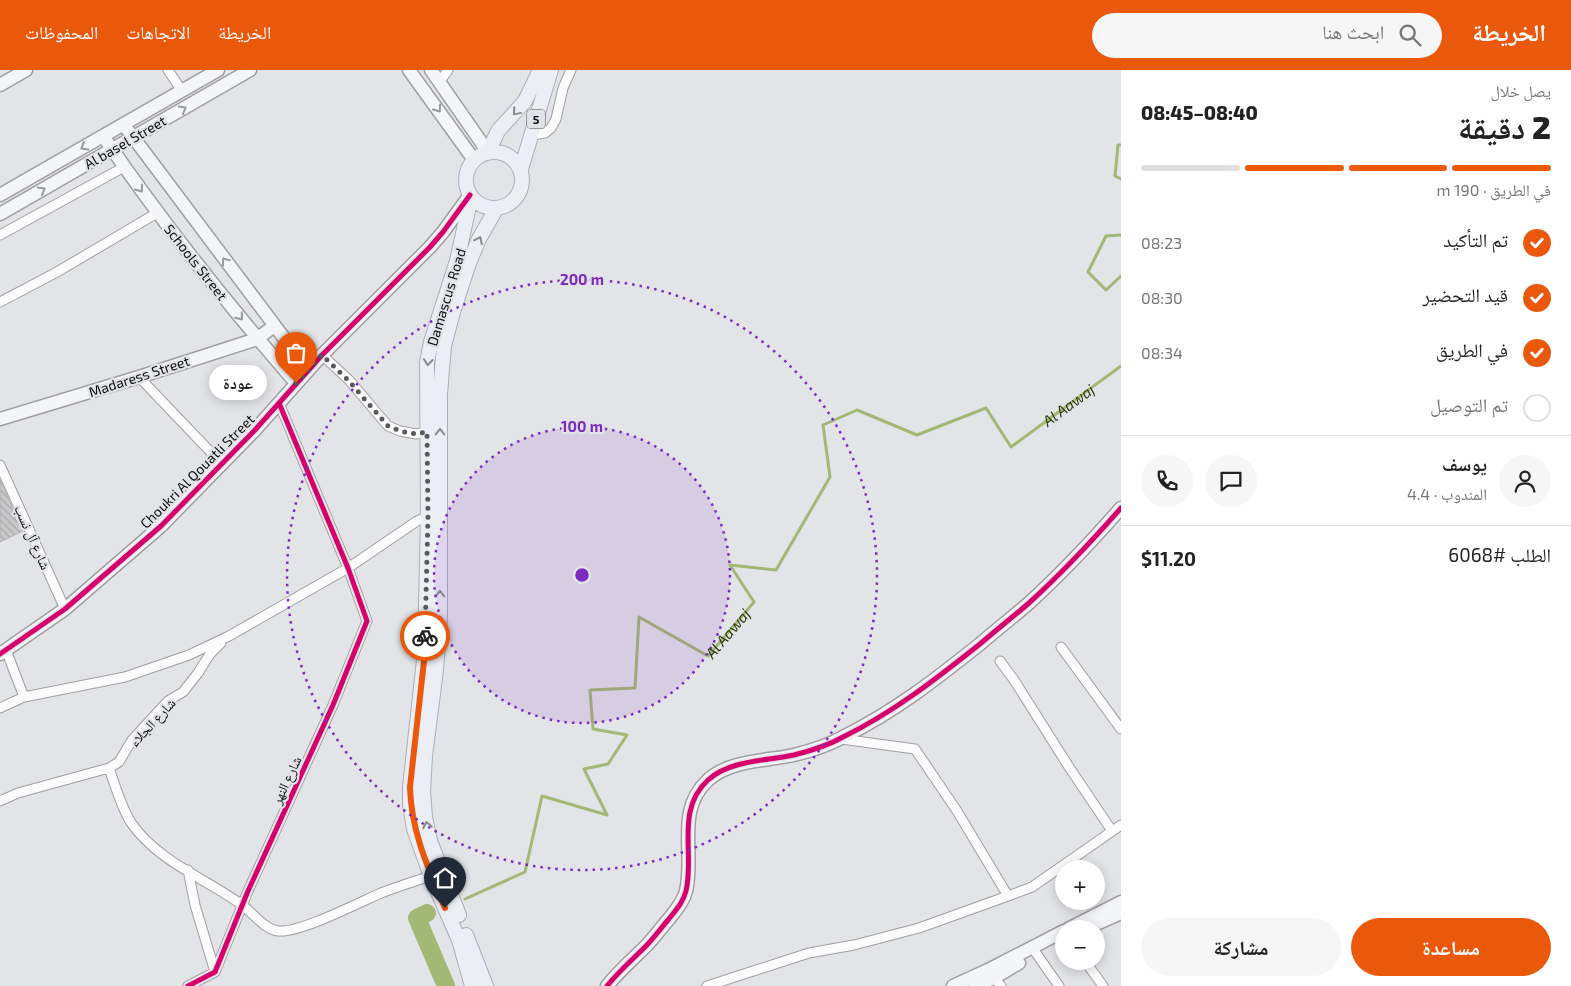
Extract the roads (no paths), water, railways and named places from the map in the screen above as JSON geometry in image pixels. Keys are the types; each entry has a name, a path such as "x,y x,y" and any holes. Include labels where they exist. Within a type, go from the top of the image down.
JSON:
{"main road":[{"name":"5","path":"521,169 532,135 546,73"},
{"name":"5","path":"488,152 498,131 526,101 546,73"},
{"path":"488,152 507,154 515,160 521,169 523,178 519,195 505,207 496,209 486,208 478,204 470,196 466,186 468,167 474,160 488,152"},
{"name":"Damascus Road","path":"470,196 457,261 431,342 427,362 428,516 425,652 410,787 410,805 414,828 431,876 459,940 472,986"},
{"path":"486,986 430,841 425,817 423,790 440,616 440,394 444,346 468,263 496,209"}],"street":[{"path":"0,85 26,70"},
{"path":"168,70 182,91"},
{"name":"Al basel Street","path":"0,195 218,70"},
{"name":"Al basel Street","path":"1,210 132,139 250,70"},
{"path":"409,70 474,160"},
{"path":"431,70 488,152"},
{"path":"440,81 448,70"},
{"path":"532,135 545,133 552,128 570,70"},
{"path":"546,73 563,88"},
{"name":"Schools Street","path":"124,125 132,139 308,370"},
{"name":"Schools Street","path":"103,136 157,213 257,338 296,383"},
{"path":"0,235 124,167"},
{"name":"Choukri Al Qouatli Street","path":"3,652 65,609 161,526 222,464 322,355 430,247 470,196"},
{"path":"0,302 57,272 157,213"},
{"name":"Madaress Street","path":"0,419 139,377 257,338 274,326"},
{"path":"322,355 348,380 388,426 400,431 416,434 427,432"},
{"path":"139,377 222,464"},
{"name":"شارع النهر","path":"215,972 242,905 333,705 367,621 348,568 279,403"},
{"name":"شارع آل نسب","path":"0,465 65,609"},
{"path":"606,986 646,945 680,905 686,892 688,818 691,804 698,791 709,780 725,770 749,762 795,754 841,739 896,708 947,670 1029,603 1077,556 1121,508"},
{"path":"0,708 24,697 125,677 188,655 229,636 348,568 417,521 428,516"},
{"name":"شارع الجلاء","path":"109,768 118,762 132,740 168,701 183,692 210,654 229,636"},
{"path":"1061,646 1121,728"},
{"path":"3,652 24,697"},
{"path":"1000,661 1069,768 1112,830"},
{"path":"841,739 915,749 957,811 1008,896"},
{"path":"0,801 18,793 109,768 131,823 146,840 242,905 268,927 278,931 311,924 383,893 431,876"},
{"path":"706,986 809,953 854,945 919,928 1032,887 1121,825"},
{"path":"188,870 195,905 215,972 188,986"},
{"path":"1086,920 1121,902"},
{"path":"1104,920 1121,912"},
{"path":"953,986 1055,936"},
{"path":"975,986 998,982 1036,953 1055,943"},
{"path":"1036,953 1059,986"},
{"path":"1091,970 1103,986"}],"waterway":[{"name":"Al Aawaj","path":"1121,145 1118,145 1115,176 1121,179"},
{"name":"Al Aawaj","path":"1121,235 1106,236 1088,272 1106,290 1121,276"},
{"name":"Al Aawaj","path":"465,899 525,872 542,796 607,815 584,769 608,764 627,735 593,729 590,690 635,688 639,617 708,656 754,602 730,565 776,570 830,477 823,425 857,410 917,435 986,408 1011,447 1121,366"},
{"name":"Al Aawaj","path":"427,913 417,918 446,986"}],"place":[{"name":"عودة","path":"296,383"}]}
